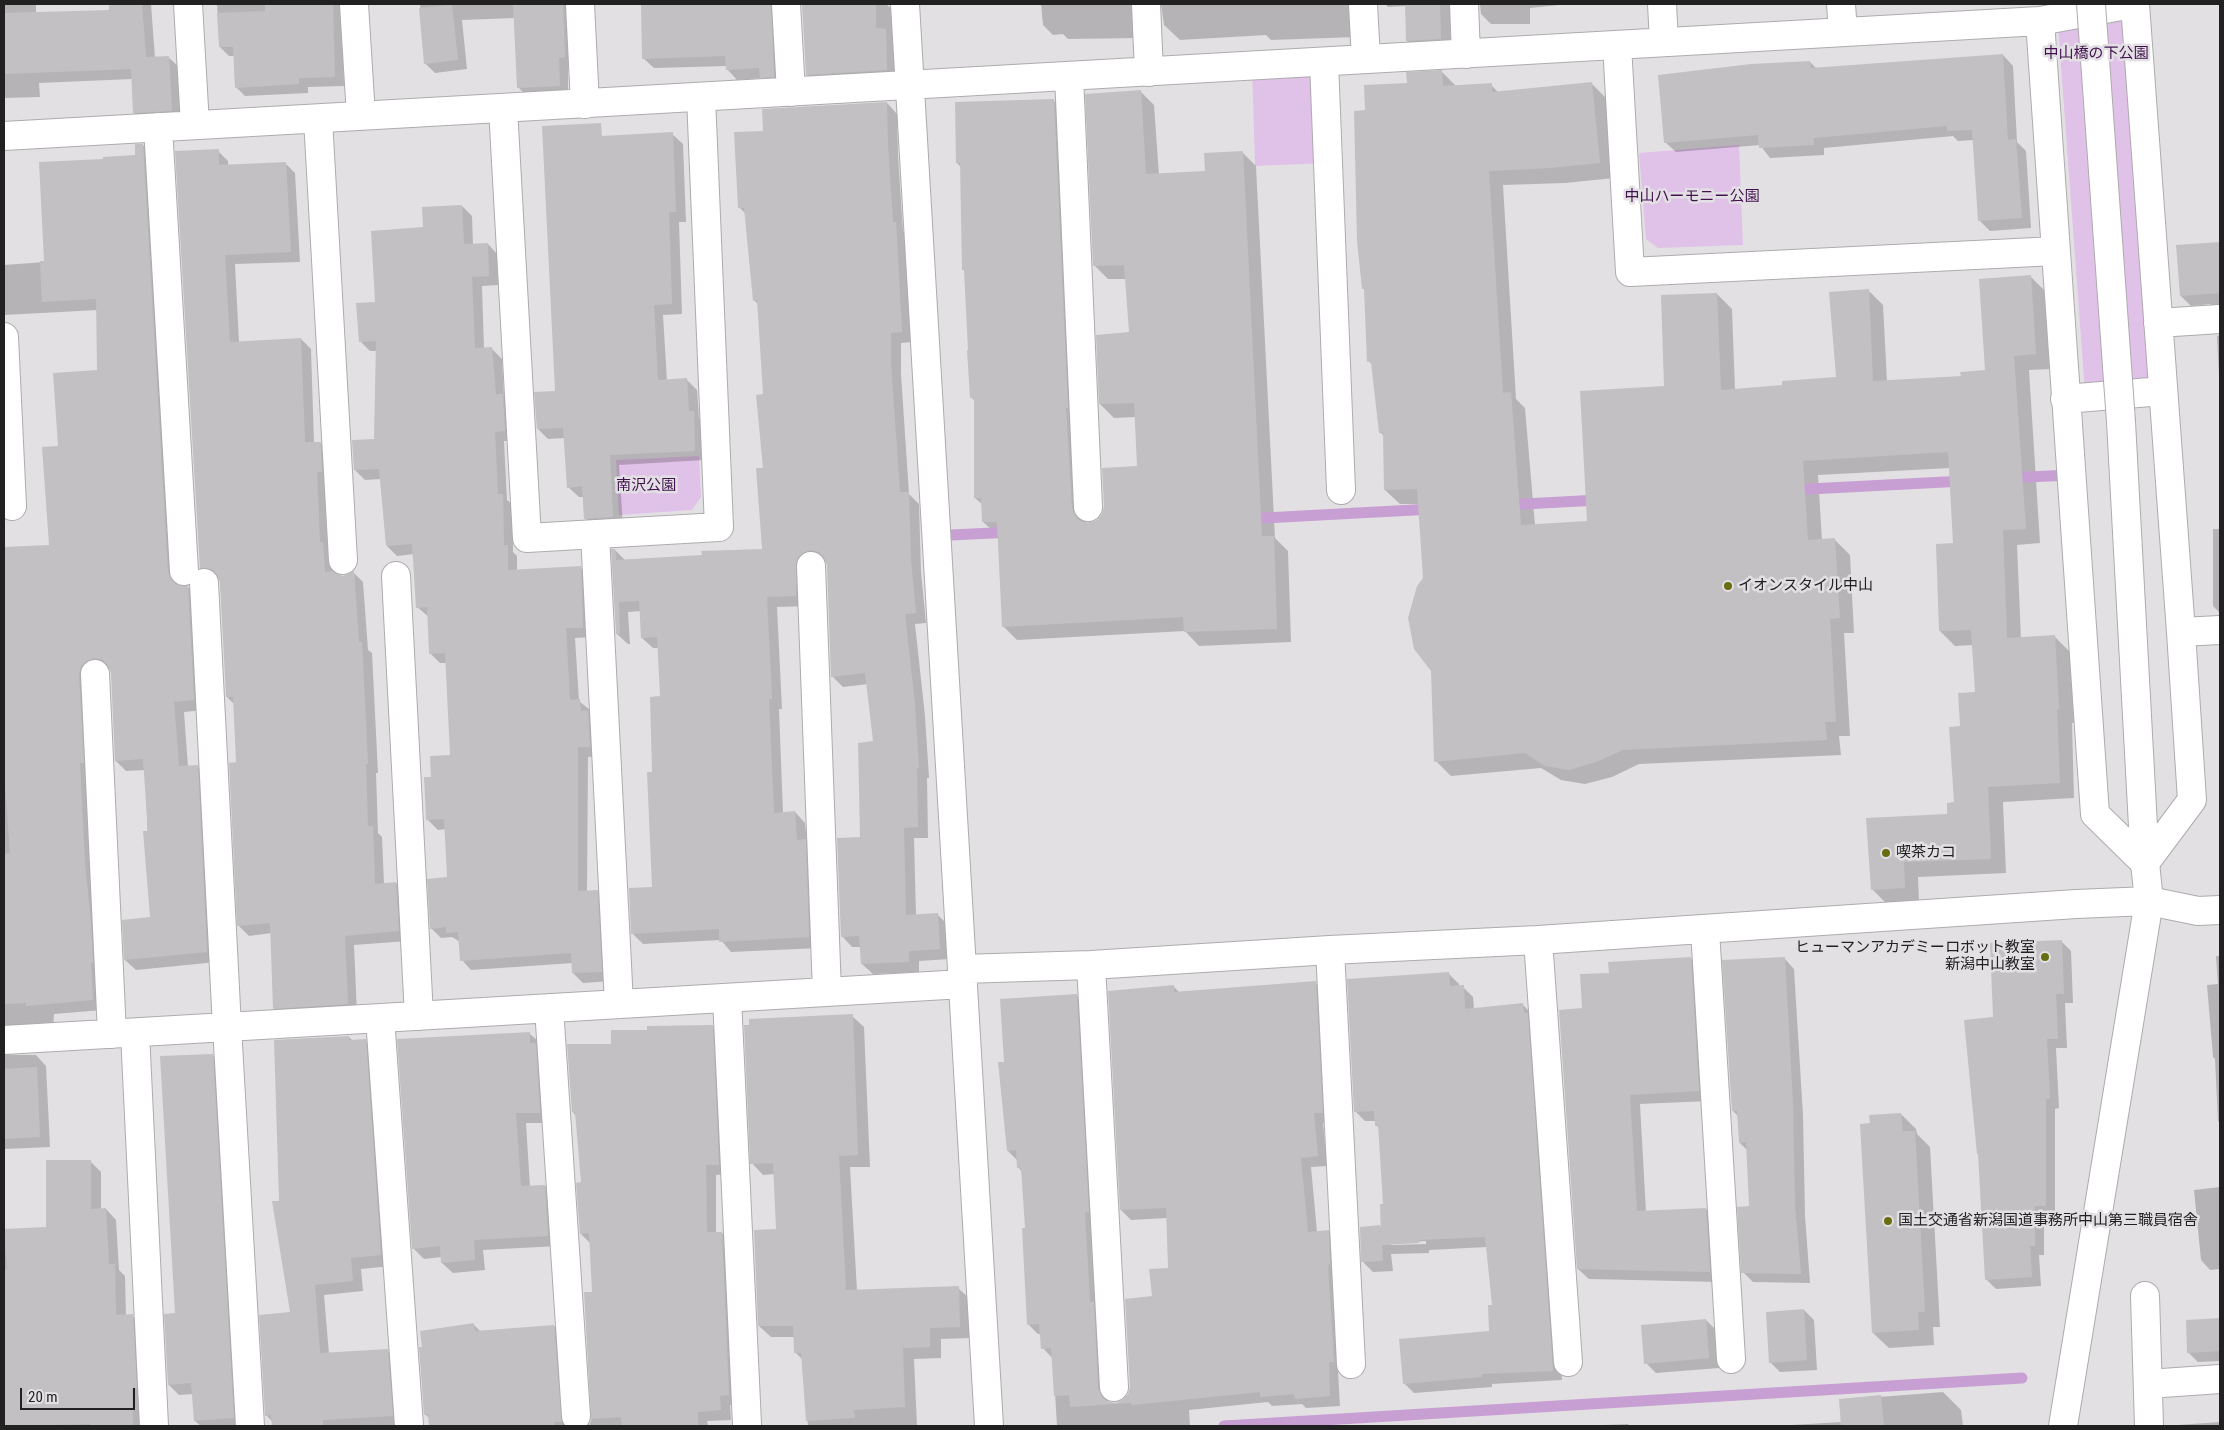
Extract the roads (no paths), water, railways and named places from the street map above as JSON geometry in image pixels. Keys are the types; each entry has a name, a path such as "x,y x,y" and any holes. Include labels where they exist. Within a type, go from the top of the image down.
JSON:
{"street":[{"path":"188,4 195,125"},
{"path":"354,4 361,116"},
{"path":"580,4 586,104"},
{"path":"786,4 791,92"},
{"path":"904,4 989,1426"},
{"path":"1146,4 1149,72"},
{"path":"1363,4 1366,59"},
{"path":"1464,4 1466,54"},
{"path":"1662,4 1664,42"},
{"path":"1841,4 1843,32"},
{"path":"2063,1426 2149,901 2145,863 2120,422 2091,4"},
{"path":"4,136 2040,21 2134,4 2192,800 2145,863"},
{"path":"2040,21 2095,814 2145,863"},
{"path":"1617,45 1630,272 2056,251"},
{"path":"1324,62 1341,490"},
{"path":"1069,76 1088,507"},
{"path":"503,108 527,538 719,528 701,97"},
{"path":"318,119 343,560"},
{"path":"158,128 194,577 227,1027 250,1426"},
{"path":"2158,323 2220,320"},
{"path":"4,337 12,506"},
{"path":"2065,399 2163,391"},
{"path":"595,534 619,1004"},
{"path":"811,566 827,992"},
{"path":"396,576 419,1016"},
{"path":"2181,632 2220,630"},
{"path":"95,674 154,1426"},
{"path":"4,1040 827,992 1091,965 1705,930 2066,904 2149,901 2198,912 2220,910"},
{"path":"1705,930 1731,1359"},
{"path":"1538,940 1568,1362"},
{"path":"1330,950 1350,1364"},
{"path":"1091,965 1114,1387"},
{"path":"727,998 747,1424"},
{"path":"549,1008 576,1416"},
{"path":"380,1018 409,1426"},
{"path":"2144,1296 2149,1426"},
{"path":"2148,1384 2220,1379"}],"waterway":[{"path":"2007,478 2070,475"},
{"path":"1790,490 1964,481"},
{"path":"1505,505 1599,500"},
{"path":"1246,519 1432,509"},
{"path":"951,535 1013,532"},
{"path":"1224,1426 2022,1378"}],"place":[{"name":"イオンスタイル中山","path":"1728,586"},
{"name":"喫茶カコ","path":"1886,853"},
{"name":"ヒューマンアカデミーロボット教室 新潟中山教室","path":"2045,957"},
{"name":"国土交通省新潟国道事務所中山第三職員宿舎","path":"1888,1221"}],"park label":[{"name":"中山橋の下公園","path":"2096,54"},
{"name":"中山ハーモニー公園","path":"1692,197"},
{"name":"南沢公園","path":"646,486"}]}
